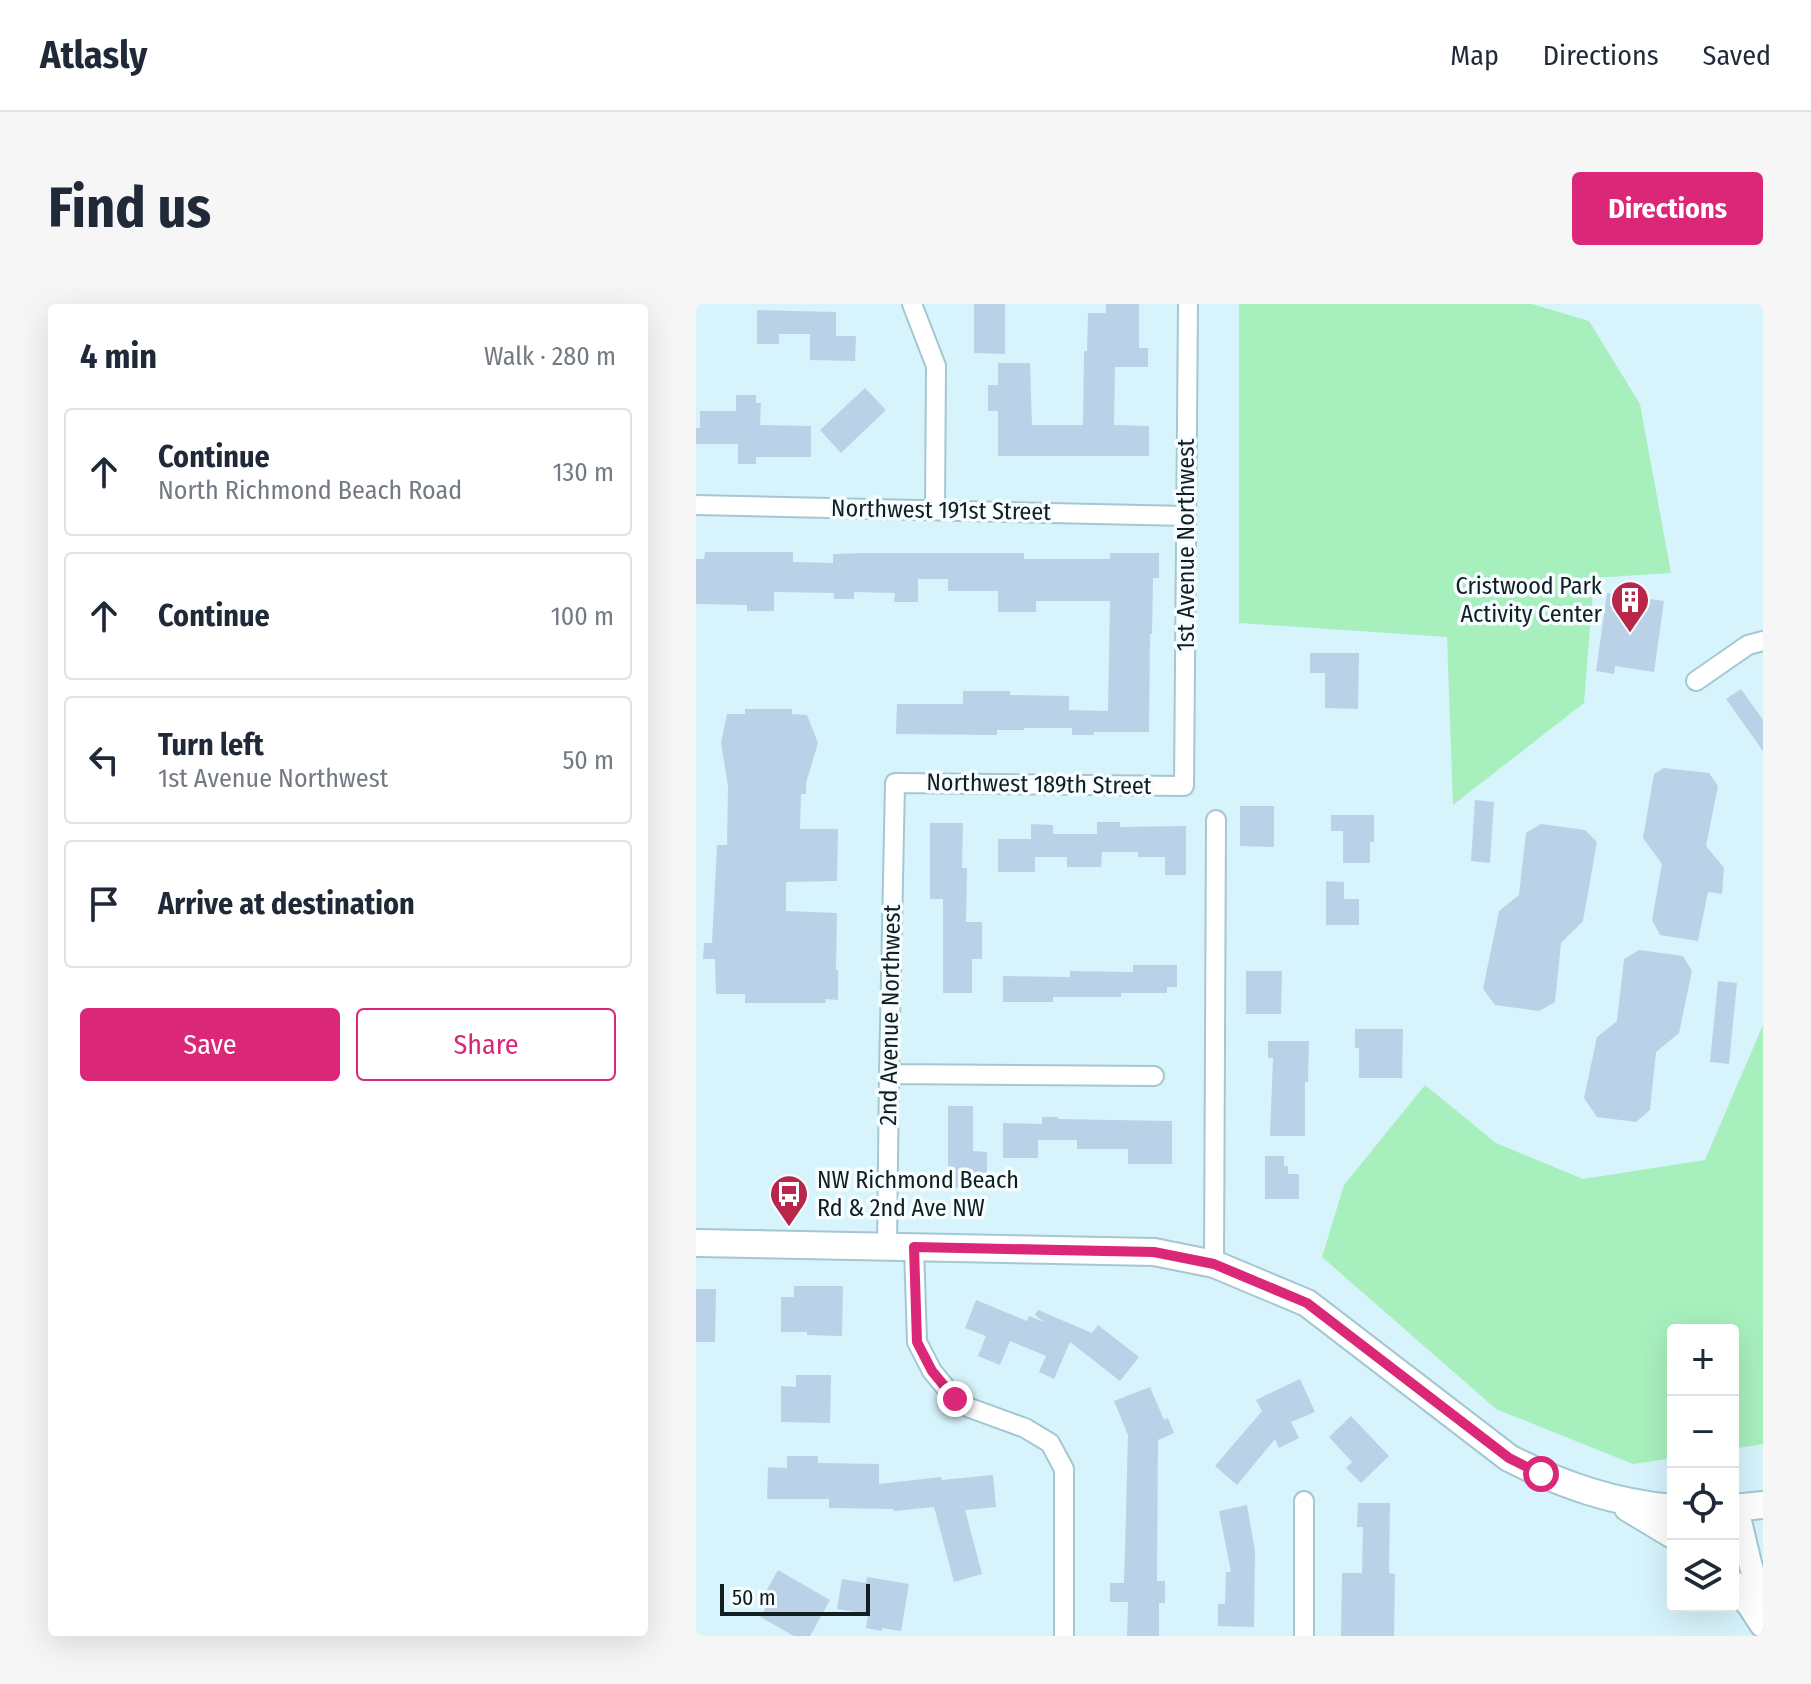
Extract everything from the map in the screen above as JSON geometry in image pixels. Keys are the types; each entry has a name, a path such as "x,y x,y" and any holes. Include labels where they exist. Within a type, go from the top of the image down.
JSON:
{"main road":[{"path":"696,1243 1154,1252 1214,1264 1307,1303 1509,1458 1541,1474 1610,1499 1667,1508"},
{"path":"1610,1499 1667,1532"},
{"path":"1739,1508 1763,1505"},
{"path":"1739,1591 1763,1624"}],"street":[{"path":"912,304 936,366 935,509"},
{"name":"1st Avenue Northwest","path":"1184,786 1188,304"},
{"name":"Northwest 191st Street","path":"696,505 1186,516"},
{"path":"1696,681 1748,645 1763,641"},
{"name":"Northwest 189th Street","path":"895,783 1184,786"},
{"name":"2nd Avenue Northwest","path":"887,1246 895,783"},
{"path":"1214,1264 1216,820"},
{"path":"889,1074 1154,1076"},
{"path":"914,1247 917,1342 932,1371 955,1399 963,1404 1025,1428 1050,1443 1064,1469 1064,1636"},
{"path":"1304,1501 1304,1636"},
{"path":"1739,1523 1763,1606"}],"green space":[{"path":"1239,304 1532,304 1589,321 1640,404 1671,573 1594,578 1584,703 1453,805 1447,637 1239,623"},
{"path":"1763,1025 1763,1444 1739,1448 1739,1324 1667,1324 1667,1459 1633,1464 1496,1409 1322,1257 1344,1185 1425,1085 1496,1143 1583,1179 1705,1160"}],"building":[{"path":"974,304 1005,304 1005,354 974,353"},
{"path":"1106,304 1139,304 1139,348 1148,348 1148,367 1115,367 1114,425 1149,426 1149,456 998,456 998,411 988,411 988,385 998,385 998,363 1030,363 1032,425 1083,425 1088,313 1106,313"},
{"path":"757,310 836,312 836,336 856,336 855,361 810,360 810,334 779,334 779,344 757,344"},
{"path":"865,388 886,410 841,453 820,430"},
{"path":"736,395 756,395 756,403 761,403 760,425 811,426 811,457 756,457 756,464 738,464 738,444 696,444 700,411 736,411"},
{"path":"705,552 793,552 793,562 833,563 833,554 865,553 1024,553 1024,559 1110,559 1110,553 1159,553 1159,578 1153,578 1149,732 1072,735 1072,728 1024,728 997,730 997,735 896,734 897,704 963,704 963,691 1069,696 1069,710 1108,711 1110,601 1036,601 1036,612 998,612 998,591 948,591 948,579 918,579 918,602 894,602 895,593 854,592 854,599 834,599 834,593 774,592 774,611 747,611 747,605 696,604 696,559 704,559"},
{"name":"Cristwood Park Activity Center","path":"1607,593 1664,601 1654,672 1615,666 1614,674 1596,671"},
{"path":"1310,653 1359,653 1358,709 1325,708 1325,673 1310,673"},
{"path":"1741,689 1763,720 1763,751 1726,699"},
{"path":"745,709 792,709 792,714 807,715 818,743 806,783 806,794 801,794 800,829 838,829 837,881 786,882 786,911 837,913 838,1000 825,999 826,1003 745,1003 745,994 716,994 715,959 703,959 704,943 712,943 717,845 727,845 728,786 721,743 727,714 745,714"},
{"path":"1664,768 1709,773 1718,786 1706,846 1724,868 1722,894 1708,892 1698,941 1660,935 1652,920 1662,864 1643,838 1654,774"},
{"path":"1475,800 1494,802 1490,863 1471,861"},
{"path":"1240,806 1274,806 1274,847 1240,846"},
{"path":"1331,815 1374,815 1370,863 1343,863 1343,831 1331,831"},
{"path":"1097,822 1120,822 1120,827 1186,826 1186,875 1165,875 1165,857 1138,857 1138,852 1102,852 1101,867 1067,867 1067,857 1035,857 1035,872 998,872 998,839 1031,839 1031,824 1053,825 1053,834 1097,834"},
{"path":"930,823 963,823 962,868 967,868 966,922 982,922 982,959 972,959 972,993 943,993 943,899 930,899"},
{"path":"1541,824 1585,830 1597,842 1583,921 1561,943 1555,1002 1539,1011 1495,1005 1483,989 1499,911 1519,895 1526,833"},
{"path":"1326,881 1344,882 1344,899 1359,899 1359,925 1326,925"},
{"path":"1639,950 1683,956 1692,971 1679,1033 1656,1052 1650,1110 1636,1122 1597,1117 1584,1098 1597,1037 1617,1021 1624,959"},
{"path":"1133,965 1177,965 1177,987 1167,987 1167,993 1121,993 1121,997 1053,997 1053,1002 1003,1002 1003,976 1070,977 1070,971 1133,972"},
{"path":"1246,971 1282,971 1281,1014 1246,1014"},
{"path":"1718,981 1737,983 1729,1064 1710,1062"},
{"path":"1355,1029 1403,1029 1402,1078 1359,1078 1359,1048 1355,1048"},
{"path":"1268,1041 1309,1041 1305,1136 1270,1136 1273,1058 1268,1058"},
{"path":"948,1106 973,1106 973,1151 987,1152 987,1188 948,1188"},
{"path":"1042,1117 1172,1121 1172,1164 1128,1164 1128,1149 1077,1149 1077,1140 1038,1140 1038,1158 1003,1158 1003,1123 1042,1124"},
{"path":"1265,1156 1284,1156 1288,1174 1299,1174 1299,1199 1265,1199"},
{"path":"794,1286 843,1286 842,1336 781,1332 781,1297 794,1297"},
{"path":"696,1289 716,1289 715,1342 696,1342"},
{"path":"976,1300 1027,1321 1029,1316 1044,1322 1035,1315 1038,1310 1092,1333 1098,1325 1139,1357 1120,1381 1070,1342 1054,1379 1039,1372 1046,1356 1010,1341 1000,1365 978,1356 986,1336 965,1328"},
{"path":"796,1375 831,1375 830,1423 781,1422 781,1386 796,1387"},
{"path":"1300,1379 1315,1412 1291,1422 1299,1438 1279,1448 1275,1439 1237,1485 1215,1466 1262,1411 1256,1400"},
{"path":"1150,1387 1164,1420 1168,1418 1174,1433 1158,1440 1157,1581 1165,1581 1165,1603 1159,1603 1159,1636 1127,1636 1128,1602 1110,1602 1110,1583 1124,1583 1128,1435 1114,1401"},
{"path":"1351,1416 1389,1456 1361,1483 1346,1468 1352,1462 1329,1437"},
{"path":"787,1456 818,1456 818,1463 879,1464 879,1484 993,1475 996,1507 965,1510 982,1574 954,1582 934,1507 894,1511 829,1508 829,1499 767,1499 768,1467 787,1468"},
{"path":"1358,1503 1390,1503 1389,1573 1395,1574 1394,1636 1341,1636 1342,1573 1362,1573 1363,1527 1357,1527"},
{"path":"1247,1505 1255,1551 1254,1627 1218,1626 1218,1604 1225,1604 1226,1572 1231,1572 1219,1511"},
{"path":"778,1570 830,1600 810,1636 794,1636 760,1617 771,1599 764,1595"},
{"path":"867,1577 909,1584 901,1631 866,1628 868,1614 837,1609 842,1579 866,1583"}],"place":[{"name":"Cristwood Park Activity Center","path":"1630,634"},
{"name":"NW Richmond Beach Rd & 2nd Ave NW","path":"789,1228"}],"route":[{"path":"955,1399 932,1371 917,1342 914,1247 1154,1252 1214,1264 1307,1303 1509,1458 1541,1474"}]}
